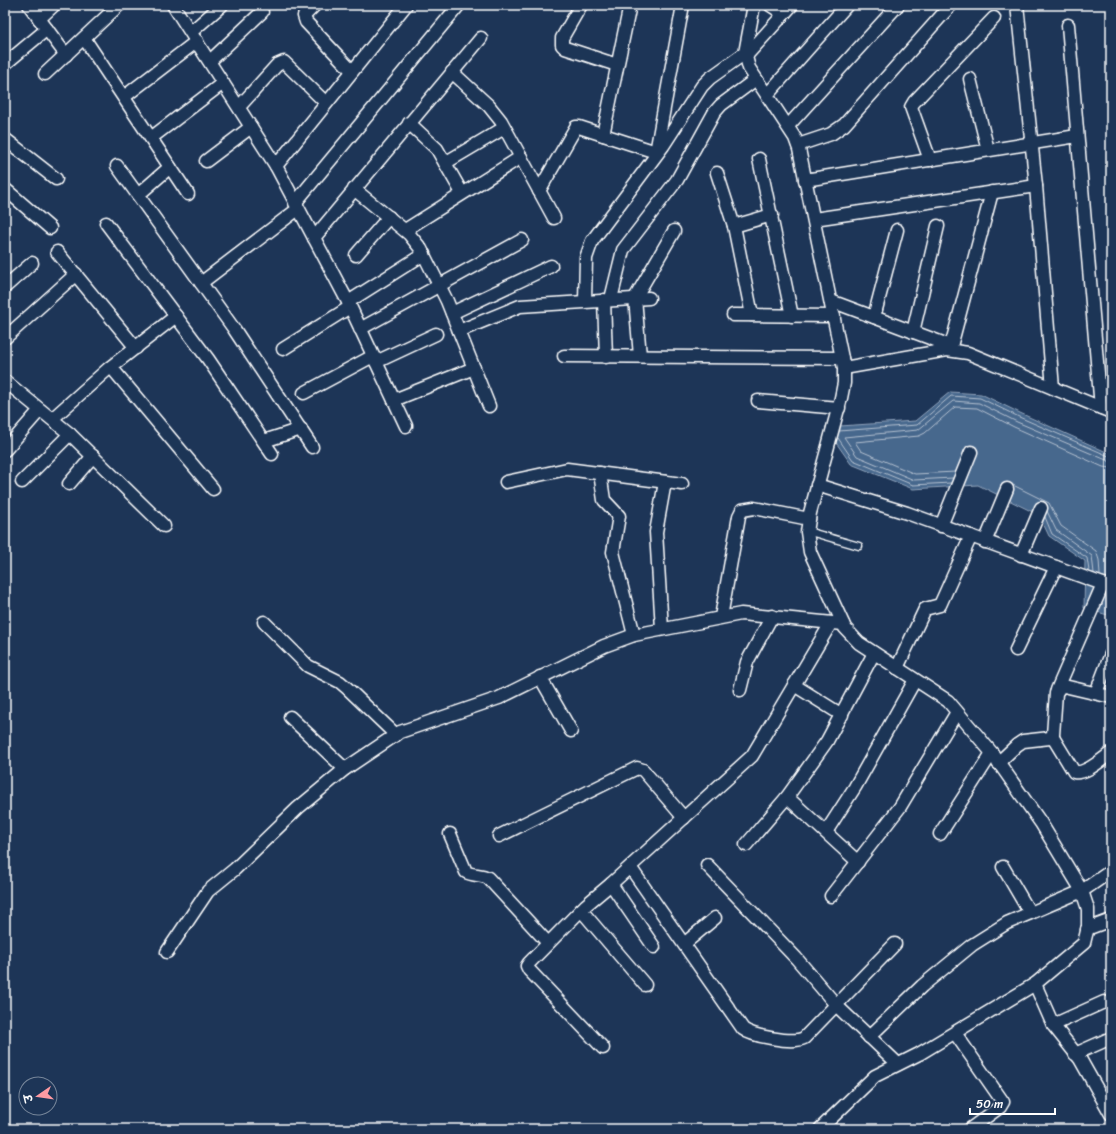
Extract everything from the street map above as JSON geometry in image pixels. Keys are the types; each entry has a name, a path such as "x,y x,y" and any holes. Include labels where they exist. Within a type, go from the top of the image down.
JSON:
{"street":[{"path":"29,5 66,55"},
{"path":"39,19 54,5"},
{"path":"45,74 119,5"},
{"path":"173,5 276,166 349,304 406,426"},
{"path":"124,97 194,36 222,5"},
{"path":"315,5 306,12 304,16 306,22 352,71"},
{"path":"276,166 406,5"},
{"path":"201,283 297,206 459,5"},
{"path":"581,5 562,38 562,45 565,48 617,65"},
{"path":"603,135 630,5"},
{"path":"655,155 683,5"},
{"path":"754,5 746,55 749,68 788,126 798,145 843,363 844,383 839,408 817,485 808,525 810,552 837,624 859,643 948,701 995,758 1041,823 1082,891 1088,909 1087,929 1084,943 1035,984 920,1054 875,1076 820,1129"},
{"path":"585,301 588,249 592,241 655,155 702,86 710,78 746,55 788,9 770,5"},
{"path":"767,95 847,5"},
{"path":"788,126 898,5"},
{"path":"798,145 831,134 844,125 951,5"},
{"path":"1017,5 1036,186 1053,388"},
{"path":"210,61 262,12"},
{"path":"930,160 912,107 914,102 994,18"},
{"path":"831,301 951,348 968,353 1106,410 1068,25"},
{"path":"5,64 46,29"},
{"path":"84,38 188,194"},
{"path":"314,238 481,38"},
{"path":"238,107 277,66 284,62 326,103"},
{"path":"452,72 489,106 521,157 554,218"},
{"path":"606,357 607,299 623,250 676,180 717,109 729,98 756,79"},
{"path":"970,79 988,150"},
{"path":"151,138 223,83"},
{"path":"409,124 431,142 462,193"},
{"path":"206,161 251,127"},
{"path":"539,191 573,129 579,127 655,155"},
{"path":"445,163 504,128"},
{"path":"805,180 1078,136"},
{"path":"5,139 56,179"},
{"path":"405,230 521,157"},
{"path":"759,159 772,215 792,316"},
{"path":"117,166 234,329 312,447"},
{"path":"138,195 170,167"},
{"path":"717,173 734,226 752,315"},
{"path":"814,219 1036,186"},
{"path":"5,189 50,228"},
{"path":"354,189 405,230 415,240 424,254 452,313 489,406"},
{"path":"951,348 992,192"},
{"path":"734,226 772,215"},
{"path":"356,255 389,218"},
{"path":"106,223 208,359 272,454"},
{"path":"913,332 938,226"},
{"path":"874,317 897,230"},
{"path":"640,356 635,298 674,231"},
{"path":"360,329 522,240"},
{"path":"57,252 136,348"},
{"path":"283,349 424,254"},
{"path":"5,287 32,263"},
{"path":"452,313 552,266"},
{"path":"5,338 76,274"},
{"path":"459,331 520,306 607,299 649,298"},
{"path":"733,315 834,316"},
{"path":"52,419 111,367 176,316"},
{"path":"304,393 375,359 436,334"},
{"path":"564,356 640,356 843,363 951,348"},
{"path":"111,367 213,489"},
{"path":"394,400 474,368"},
{"path":"8,388 40,410 70,434 164,526"},
{"path":"758,401 839,408"},
{"path":"5,450 40,410"},
{"path":"264,441 301,430"},
{"path":"22,482 70,434"},
{"path":"941,526 972,452"},
{"path":"69,484 93,456"},
{"path":"506,482 567,468 682,484"},
{"path":"600,473 604,500 619,516 613,552 634,635"},
{"path":"662,629 656,532 665,482"},
{"path":"817,485 971,536 1107,586 1057,690 1052,736 1074,772 1078,773 1084,771 1111,753"},
{"path":"985,542 1007,490"},
{"path":"721,618 739,516 742,510 754,508 808,525"},
{"path":"1021,555 1041,508"},
{"path":"898,668 925,609 940,606 971,536"},
{"path":"1016,650 1056,567"},
{"path":"167,952 208,891 235,869 298,808 345,769 409,728 499,698 604,646 634,635 741,614 772,616 837,624"},
{"path":"740,690 747,662 772,616"},
{"path":"264,622 308,666 340,682 396,735"},
{"path":"603,1048 528,968 529,963 581,910 752,756 794,685 837,624"},
{"path":"746,845 787,797 827,741 874,653"},
{"path":"1096,693 1111,654"},
{"path":"540,677 571,732"},
{"path":"826,832 855,787 915,680"},
{"path":"794,685 842,715"},
{"path":"1057,690 1064,686 1111,697"},
{"path":"831,896 900,807 957,712"},
{"path":"290,717 345,769"},
{"path":"940,834 995,758 1017,744 1046,739 1052,736"},
{"path":"499,836 638,768 643,770 684,818"},
{"path":"787,797 858,862"},
{"path":"450,834 466,872 470,874 483,875 488,878 548,943"},
{"path":"707,865 796,958 837,1006 898,1064"},
{"path":"630,867 743,1029 747,1032 792,1040 801,1040 837,1006 895,944"},
{"path":"1003,867 1030,913"},
{"path":"869,1037 922,986 972,945 1007,923 1082,891 1111,871"},
{"path":"611,884 654,947"},
{"path":"581,910 645,986"},
{"path":"684,944 715,918"},
{"path":"1087,929 1111,920"},
{"path":"1035,984 1053,1025 1076,1054 1110,1110"},
{"path":"1053,1025 1104,1002"},
{"path":"955,1033 1003,1102 1000,1107 970,1129"},
{"path":"1076,1054 1111,1038"}],"lane":[{"path":"808,525 859,546"}],"water":[{"path":"950,392 981,394 1111,454 1111,616 1084,608 1085,561 1049,536 1039,515 978,485 913,489 851,464 825,427 915,421"}]}
